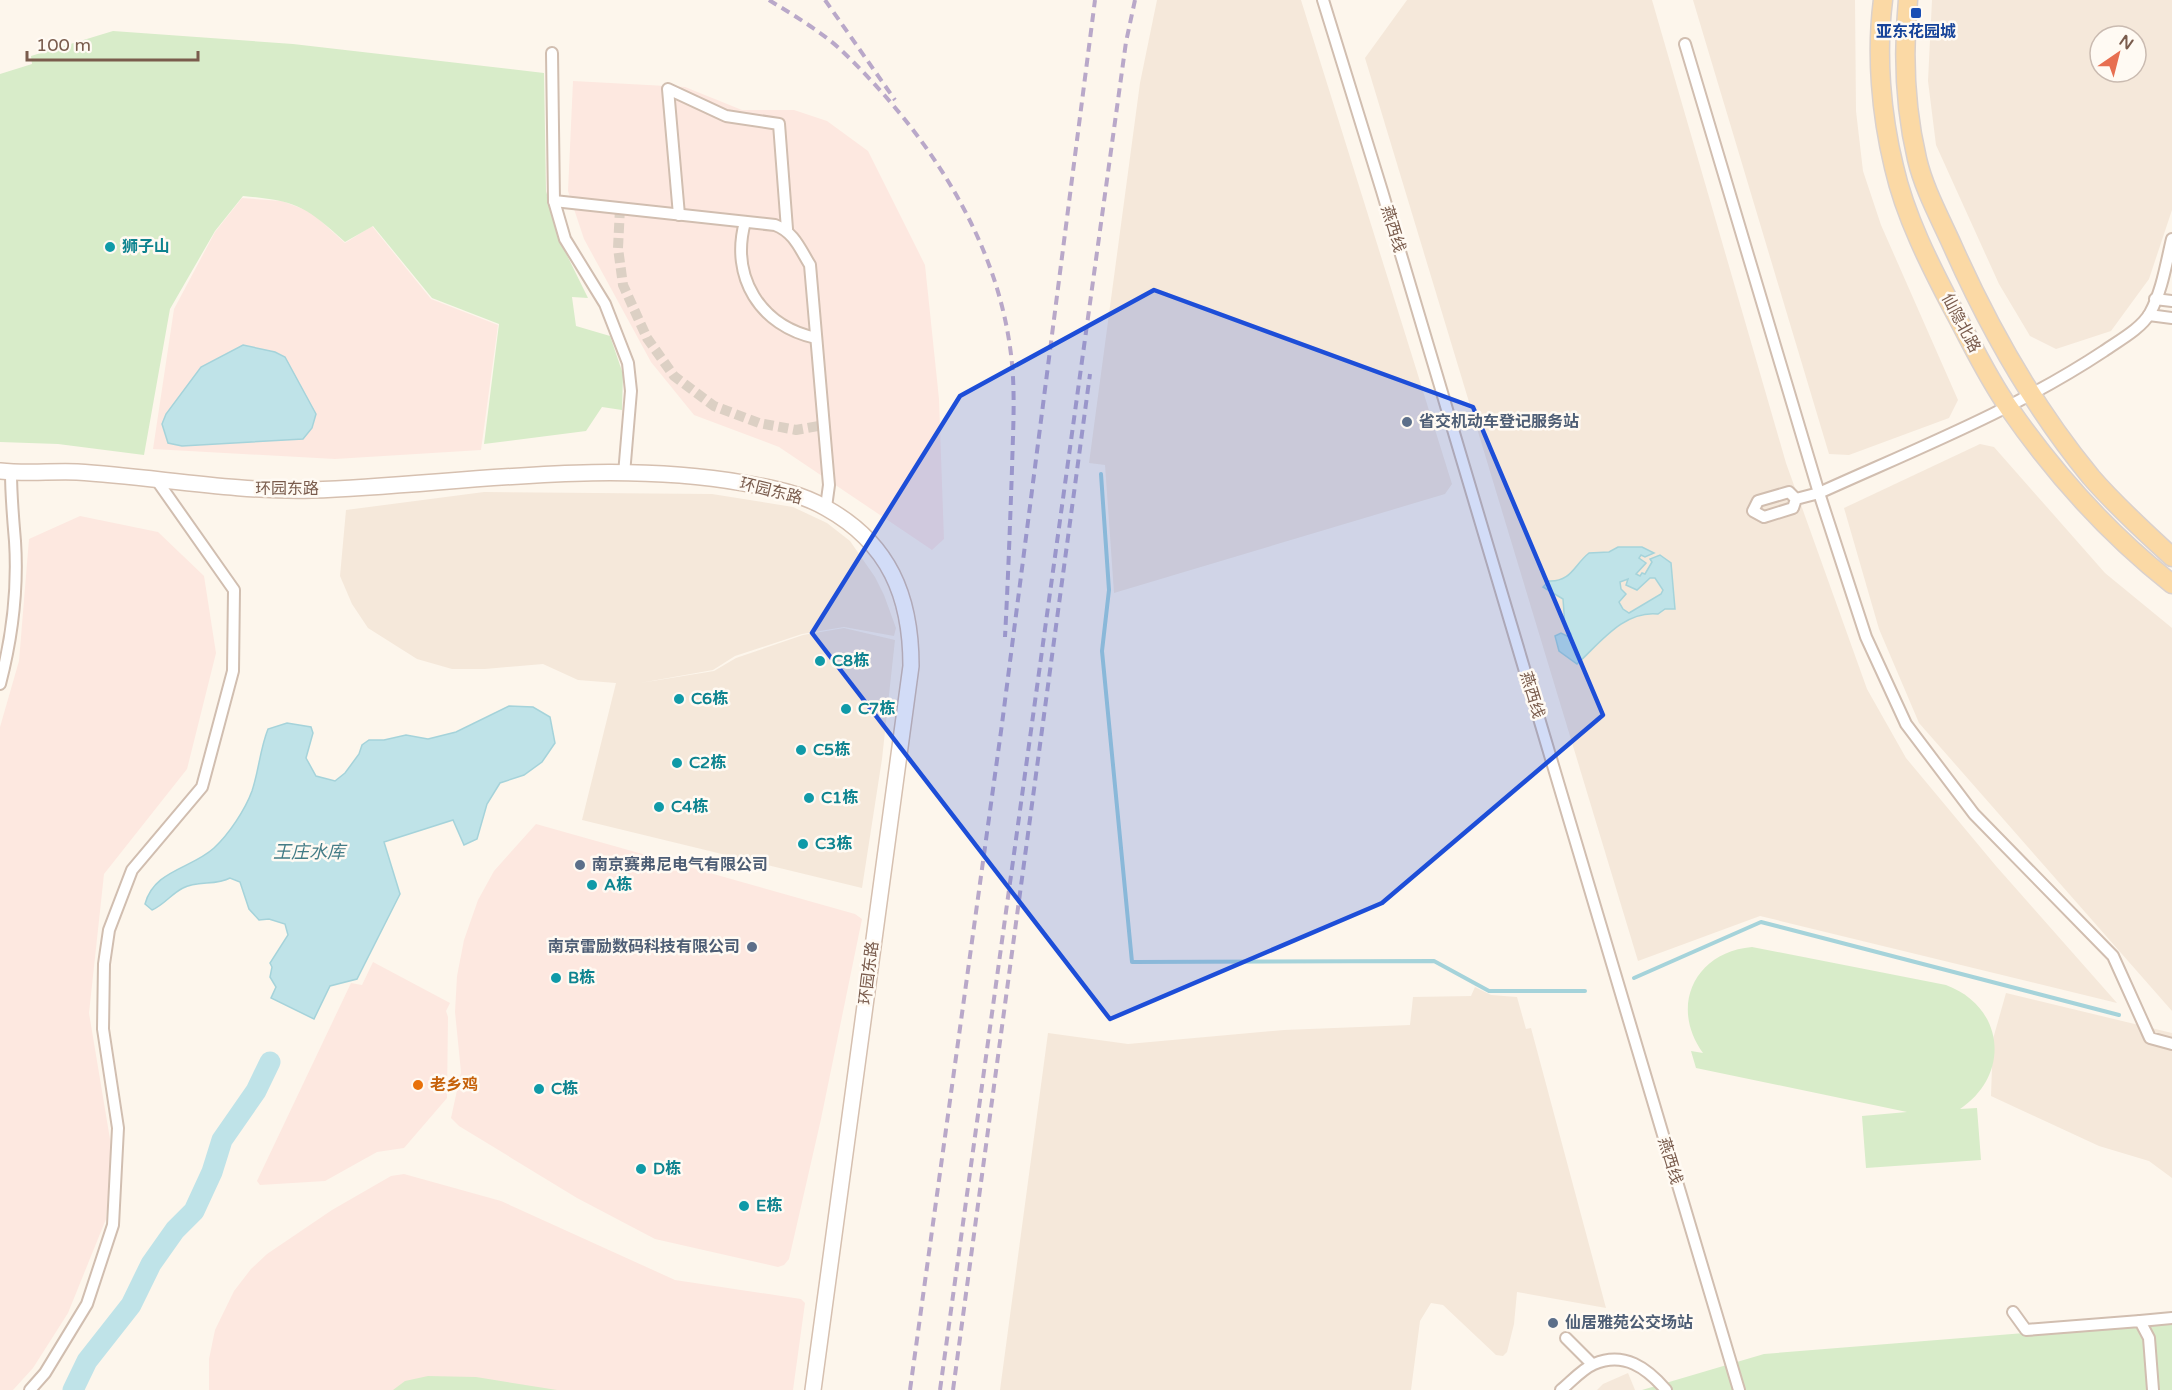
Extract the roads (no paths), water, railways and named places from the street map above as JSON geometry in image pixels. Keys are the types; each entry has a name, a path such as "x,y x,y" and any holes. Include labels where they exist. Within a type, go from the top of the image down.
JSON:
{"main road":[{"name":"仙隐北路","path":"1883,0 1881,59 1883,99 1894,168 1907,208 1940,284 2008,407 2076,492 2114,532 2172,584"},
{"name":"仙隐北路","path":"1908,0 1906,54 1909,105 1918,162 1965,272 2050,424 2092,477 2129,518 2172,557"}],"street":[{"name":"燕西线","path":"1323,0 1739,1390"},
{"path":"1685,44 1819,493 1863,627 1906,724 1974,814 2113,957 2150,1038 2172,1044"},
{"path":"552,53 554,201 565,239 605,304 628,363 631,391 624,474"},
{"path":"679,214 668,89 726,116 779,124 787,229 810,265 829,485 826,507"},
{"path":"554,201 679,214 787,229"},
{"path":"745,222 740,257 745,280 753,296 764,310 782,326 816,339"},
{"path":"1796,499 1819,493 2008,407 2032,395 2124,337 2149,315 2172,239"},
{"path":"2155,299 2172,301"},
{"path":"2149,315 2172,318"},
{"path":"0,684 8,654 13,606 15,542 6,471"},
{"name":"环园东路","path":"6,471 77,472 158,482 302,490 575,473 679,475 726,480 800,496 826,507 869,541 886,563 908,615 911,666 813,1390"},
{"path":"30,1390 45,1373 87,1304 114,1225 118,1128 103,1029 104,964 109,930 132,870 202,787 233,671 234,590 158,482"},
{"path":"2013,1312 2026,1329 2172,1318"},
{"path":"2140,1321 2149,1338 2153,1390"},
{"path":"1566,1338 1592,1364"},
{"path":"1561,1390 1592,1364 1609,1360 1634,1361 1652,1374 1666,1390"}],"water":[{"path":"243,345 275,352 285,357 316,414 312,428 303,439 182,446 168,443 162,424 166,414 201,367"},
{"path":"1618,547 1642,547 1654,553 1645,557 1641,555 1639,558 1646,563 1636,574 1640,576 1642,573 1645,574 1652,562 1650,559 1660,555 1671,563 1675,609 1665,609 1658,614 1634,617 1623,623 1577,664 1559,651 1555,636 1561,633 1569,637 1571,634 1565,626 1563,599 1543,587 1549,581 1556,581 1567,576 1589,553 1609,552","holes":["1650,578 1655,578 1663,590 1661,594 1629,613 1623,609 1619,602 1626,594 1621,589 1620,582 1628,579 1626,585 1637,590"]},
{"name":"王庄水库","path":"509,706 533,707 550,717 555,743 542,762 524,775 500,783 487,804 477,839 464,845 453,820 384,842 400,894 357,979 330,986 314,1019 271,998 276,987 270,977 272,967 270,963 288,935 285,924 269,919 259,920 249,909 240,882 230,878 219,882 194,884 179,890 152,910 145,904 156,884 174,871 205,855 231,829 252,791 268,729 287,723 311,727 313,733 306,758 316,776 335,781 345,773 359,754 362,745 369,740 384,740 406,735 428,739 456,732"}],"waterway":[{"path":"1101,474 1109,590 1102,651 1132,962 1434,961 1489,991 1585,991"},
{"path":"1634,978 1761,922 2119,1015"},
{"path":"73,1390 87,1361 131,1305 151,1264 175,1230 194,1211 212,1172 222,1140 256,1091 270,1062"}],"tunnel":[{"path":"620,208 618,248 623,285 647,338 674,376 714,406 759,423 796,430 824,425"}],"railway":[{"path":"769,0 832,42 899,113 926,148 950,185 971,223 988,263 1002,304 1013,377 1014,408 1005,637"},
{"path":"825,0 895,100"},
{"path":"910,1390 1002,724 1095,0"},
{"path":"940,1390 1126,42 1135,0"},
{"path":"953,1390 1090,374"}],"place":[{"name":"亚东花园城","path":"1916,13"},
{"name":"狮子山","path":"110,247"},
{"name":"省交机动车登记服务站","path":"1407,422"},
{"name":"C8栋","path":"820,661"},
{"name":"C6栋","path":"679,699"},
{"name":"C7栋","path":"846,709"},
{"name":"C5栋","path":"801,750"},
{"name":"C2栋","path":"677,763"},
{"name":"C1栋","path":"809,798"},
{"name":"C4栋","path":"659,807"},
{"name":"C3栋","path":"803,844"},
{"name":"南京赛弗尼电气有限公司","path":"580,865"},
{"name":"A栋","path":"592,885"},
{"name":"南京雷励数码科技有限公司","path":"752,947"},
{"name":"B栋","path":"556,978"},
{"name":"老乡鸡","path":"418,1085"},
{"name":"C栋","path":"539,1089"},
{"name":"D栋","path":"641,1169"},
{"name":"E栋","path":"744,1206"},
{"name":"仙居雅苑公交场站","path":"1553,1323"}]}
